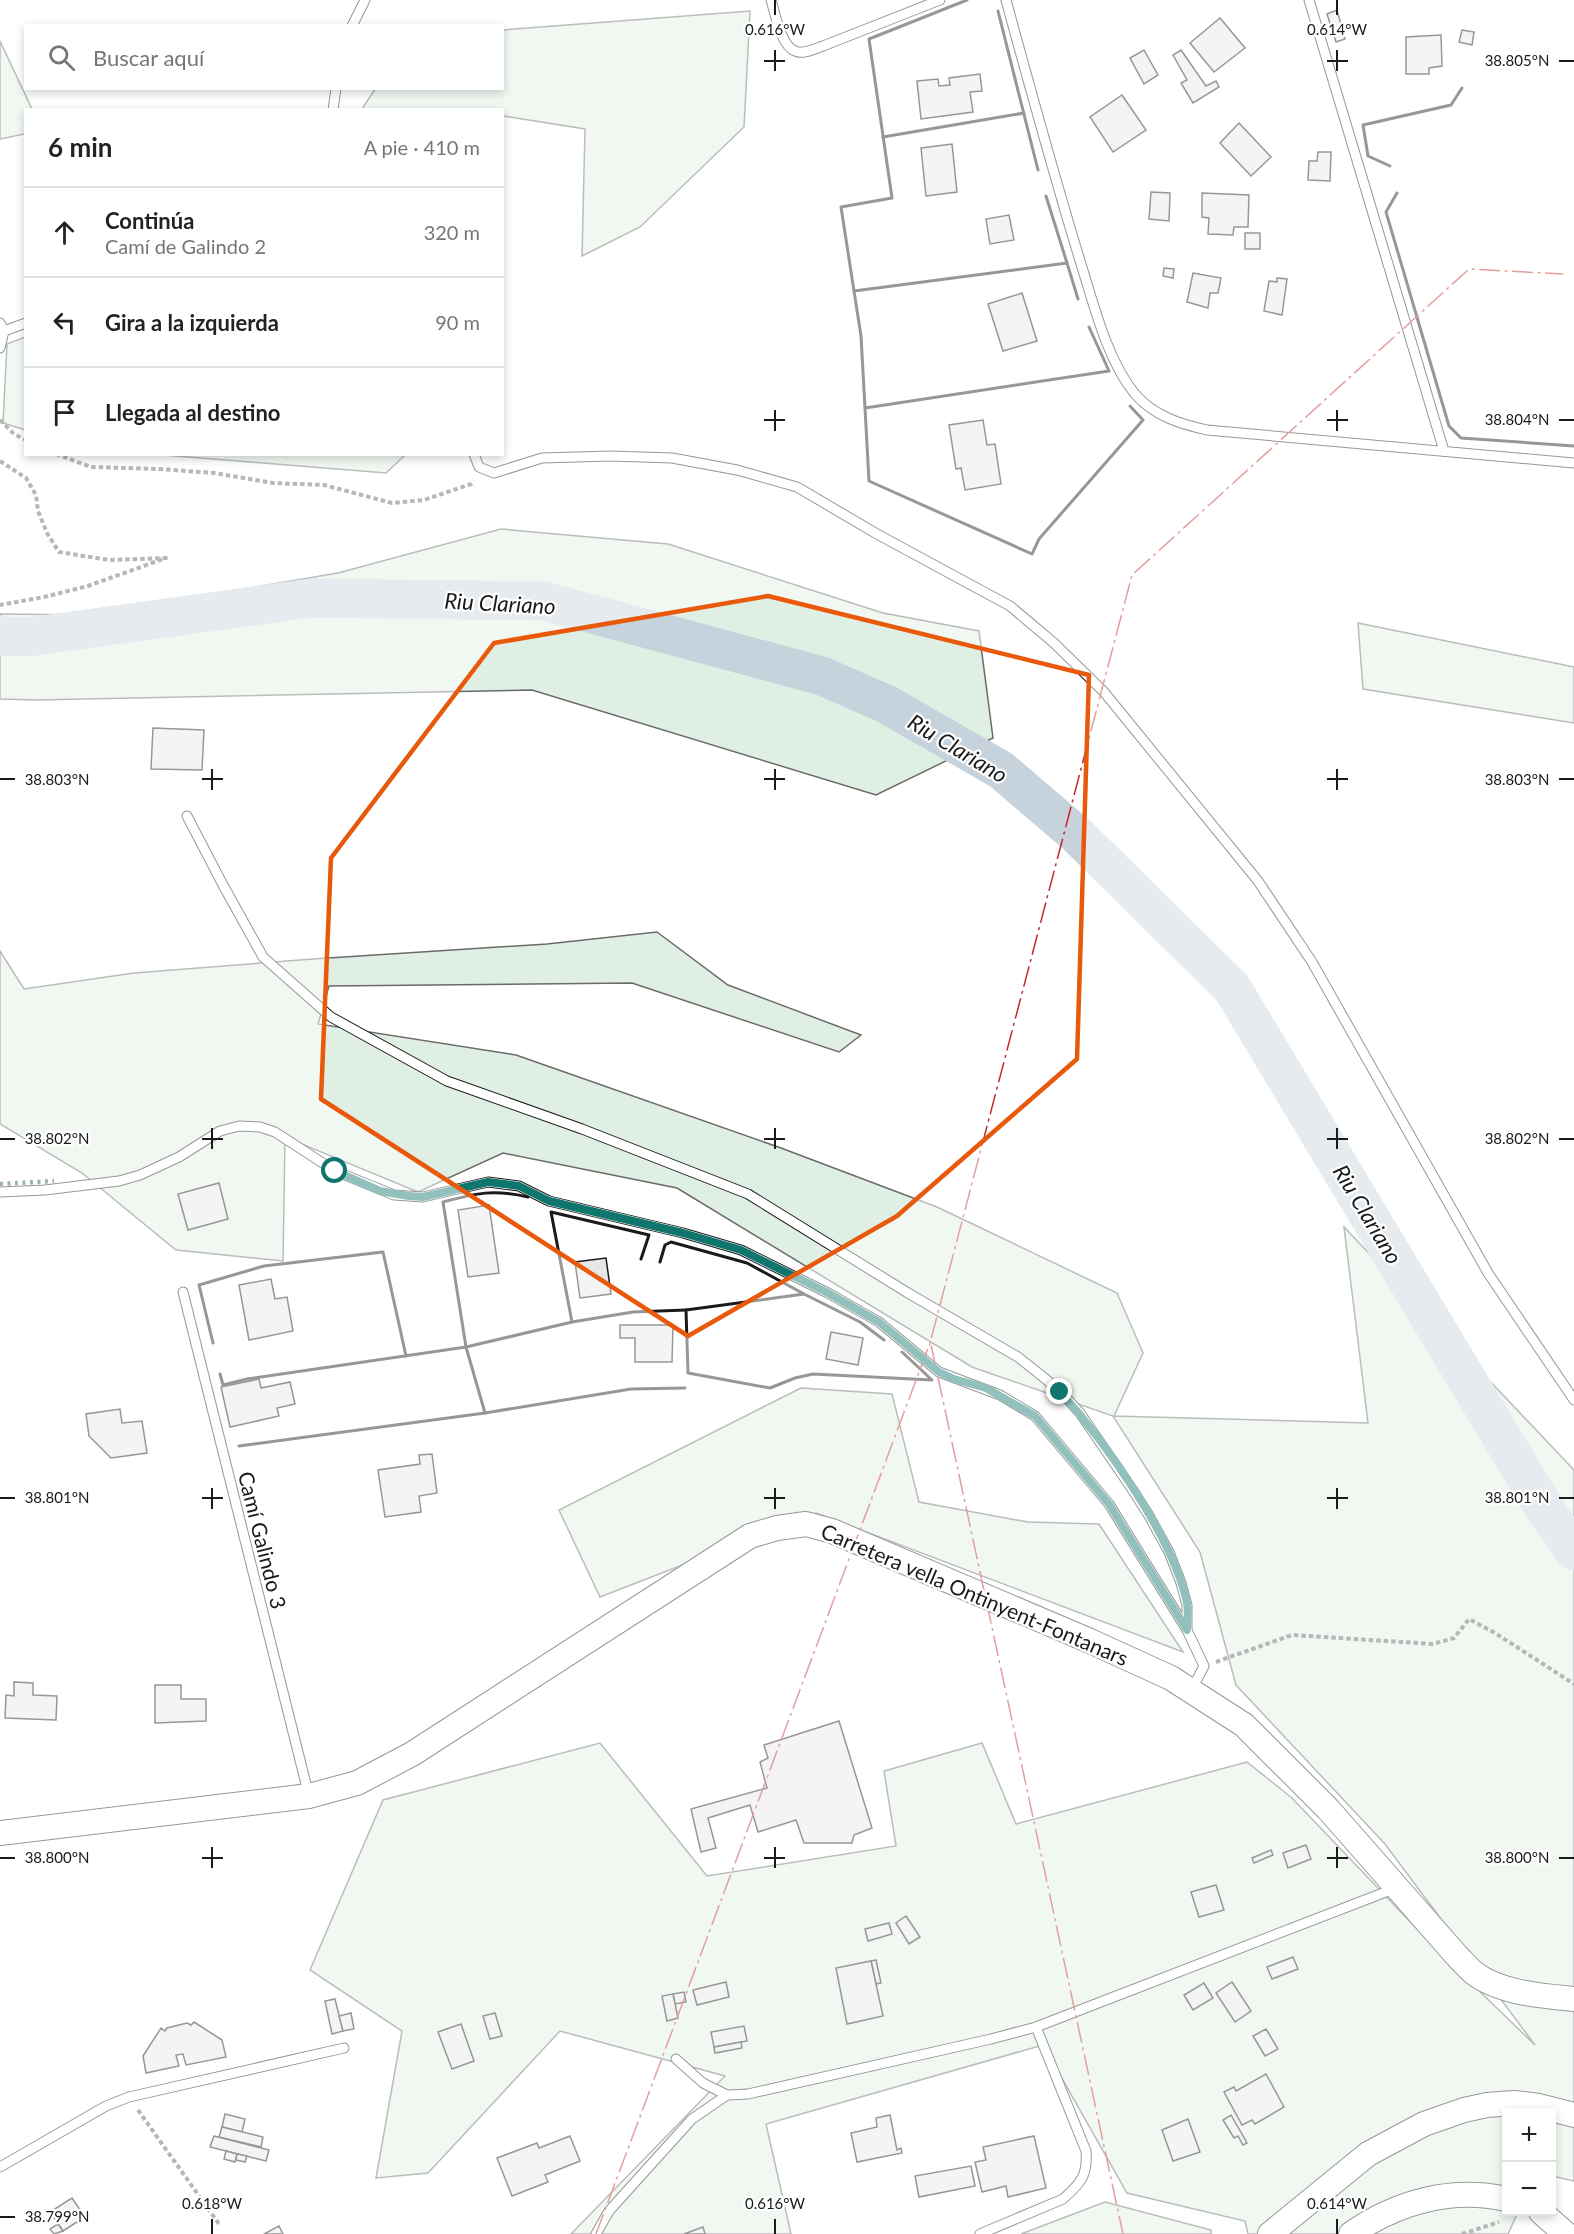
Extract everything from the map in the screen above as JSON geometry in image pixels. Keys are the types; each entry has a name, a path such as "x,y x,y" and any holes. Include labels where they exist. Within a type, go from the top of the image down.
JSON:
{"street":[{"name":"Carretera vella Ontinyent-Fontanars","path":"0,1833 309,1796 357,1783 412,1755 750,1536 777,1528 806,1524 832,1531 1171,1678 1244,1725 1328,1809 1475,1973 1511,1988 1574,1999"},
{"path":"1270,2234 1368,2154 1424,2124 1464,2110 1514,2103 1539,2106 1574,2115"},
{"path":"1351,2234 1381,2216 1414,2202 1433,2197 1502,2199"},
{"path":"1546,2216 1566,2234"}],"lane":[{"path":"353,24 365,0"},
{"path":"771,0 787,47 796,52 806,52 940,0"},
{"path":"1006,0 1057,188 1101,326 1126,381 1136,394 1163,416 1182,425 1207,430 1574,463"},
{"path":"1309,0 1444,451"},
{"path":"0,348 1,329 24,323"},
{"path":"475,456 479,467 494,473 542,458 610,456 672,458 737,470 797,487 877,534 1010,606 1054,643 1104,692 1258,881 1312,962 1488,1273 1574,1400"},
{"path":"187,816 222,885 263,957 331,1017 447,1081 748,1194 908,1293 1018,1357 1037,1372 1080,1413 1148,1514 1169,1552 1181,1583 1187,1605 1187,1630"},
{"path":"0,1192 45,1190 119,1181 140,1176 179,1157 220,1131 239,1126 260,1127 274,1132 335,1171 394,1195 423,1197 488,1182 519,1186 549,1201 683,1233 741,1250 828,1293 879,1322 939,1372 986,1388 1035,1416 1109,1504 1187,1630 1204,1666 1191,1691"},
{"name":"Camí Galindo 3","path":"183,1292 309,1796"},
{"path":"596,2234 609,2211 692,2119 727,2095 760,2092 991,2040 1036,2026 1397,1887"},
{"path":"980,2234 1063,2199 1074,2189 1087,2167 1086,2151 1036,2026"},
{"path":"0,2167 106,2106 129,2097 344,2048"},
{"path":"676,2059 703,2083 727,2095"}],"path":[{"path":"0,420 14,434 24,439"},
{"path":"61,456 91,467 214,473 273,483 324,485 392,503 424,500 471,484 485,470"},
{"path":"0,461 26,478 36,495 38,511 47,533 59,552 109,560 166,558 87,586 44,597 0,604"},
{"path":"1204,1666 1292,1635 1433,1644 1454,1638 1469,1619 1574,1684"},
{"path":"129,2097 219,2223"}],"highlighted area":[{"path":"768,596 1089,675 1077,1059 897,1216 688,1336 321,1099 331,858 494,643"}],"green space":[{"path":"750,11 744,127 640,227 582,256 585,129 504,116 504,108 363,108 374,90 504,90 504,30"},
{"path":"0,41 32,108 24,108 24,134 0,139"},
{"path":"24,338 24,430 3,423 7,344"},
{"path":"175,456 404,456 386,473"},
{"path":"501,529 668,544 883,613 979,631 993,738 876,795 532,690 0,699 0,614 92,615 338,573"},
{"path":"1358,623 1574,667 1574,723 1363,689"},
{"path":"657,932 728,985 861,1035 839,1052 632,983 329,986 318,1024 516,1055 781,1148 937,1207 1117,1293 1143,1353 1114,1416 1368,1423 1344,1227 1574,1470 1574,2181 1556,2177 1556,2108 1502,2108 1502,2216 1516,2216 1508,2234 1248,2234 1245,2221 1127,2193 1043,2045 766,2124 791,2234 571,2234 725,2076 560,2031 428,2173 376,2178 402,2031 310,1970 383,1800 600,1743 707,1876 896,1846 884,1771 982,1743 1016,1824 1247,1762 1292,1798 1440,1953 1535,2045 1385,1844 1236,1685 1200,1552 1113,1416 972,1367 677,1188 503,1153 418,1192 285,1137 283,1261 176,1250 82,1173 0,1124 0,951 24,989 134,973 547,944"},
{"path":"801,1388 892,1394 919,1502 1028,1522 1099,1524 1183,1652 816,1513 600,1597 559,1510"},
{"path":"1105,2202 1211,2230 1211,2234 1021,2234"}],"building":[{"path":"1337,10 1345,39 1336,42 1327,14"},
{"path":"1220,18 1245,48 1214,72 1190,43"},
{"path":"1462,30 1474,32 1472,45 1459,42"},
{"path":"1441,35 1442,66 1429,68 1429,74 1406,74 1406,37"},
{"path":"1144,50 1158,75 1144,84 1130,58"},
{"path":"1181,50 1206,86 1216,81 1219,87 1193,103 1181,83 1187,80 1173,55"},
{"path":"980,74 982,91 970,92 973,112 921,119 917,81 938,79 939,86 950,85 949,78"},
{"path":"1122,95 1146,130 1113,152 1090,117"},
{"path":"1239,123 1271,157 1251,176 1220,143"},
{"path":"952,144 957,192 926,196 921,148"},
{"path":"1318,152 1331,152 1330,181 1308,180 1309,161 1317,161"},
{"path":"1151,192 1170,193 1169,221 1149,219"},
{"path":"1202,193 1249,195 1248,227 1234,227 1233,235 1208,234 1209,218 1202,217"},
{"path":"1009,215 1014,240 990,244 986,219"},
{"path":"1245,233 1260,233 1260,249 1245,249"},
{"path":"1164,268 1174,269 1173,278 1163,276"},
{"path":"1193,273 1221,278 1218,293 1210,293 1208,308 1187,302"},
{"path":"1277,278 1287,279 1282,315 1264,311 1269,281 1277,282"},
{"path":"1022,293 1037,341 1003,351 988,304"},
{"path":"983,420 987,445 995,444 1001,484 965,490 961,468 956,469 949,425"},
{"path":"153,728 204,730 202,770 151,769"},
{"path":"219,1183 228,1219 188,1230 178,1194"},
{"path":"489,1205 499,1273 468,1277 458,1210"},
{"path":"606,1258 611,1294 580,1298 575,1262"},
{"path":"271,1279 275,1299 287,1297 293,1331 249,1340 239,1285"},
{"path":"620,1325 673,1325 672,1362 635,1362 635,1338 620,1338"},
{"path":"831,1332 863,1338 858,1365 826,1359"},
{"path":"259,1379 261,1388 290,1382 295,1404 277,1408 279,1416 230,1427 221,1387"},
{"path":"120,1409 122,1423 142,1421 147,1453 111,1458 89,1436 86,1414"},
{"path":"432,1454 437,1493 419,1496 421,1512 385,1517 378,1470 420,1464 419,1455"},
{"path":"14,1682 33,1683 33,1695 57,1696 56,1720 5,1718 6,1695 14,1696"},
{"path":"155,1685 181,1685 181,1699 206,1699 206,1721 155,1723"},
{"path":"839,1721 872,1828 854,1835 852,1843 804,1843 796,1820 758,1832 750,1805 708,1818 716,1848 701,1852 691,1809 767,1788 760,1762 768,1758 764,1745"},
{"path":"1306,1845 1311,1859 1288,1868 1283,1853"},
{"path":"1271,1850 1273,1855 1254,1863 1252,1858"},
{"path":"1216,1885 1224,1910 1199,1917 1191,1892"},
{"path":"906,1916 920,1937 909,1944 896,1923"},
{"path":"889,1923 892,1934 868,1941 865,1929"},
{"path":"1293,1957 1298,1969 1272,1979 1267,1967"},
{"path":"876,1960 881,1983 876,1984 871,1961"},
{"path":"871,1961 883,2016 847,2024 836,1968"},
{"path":"726,1982 729,1997 697,2005 693,1990"},
{"path":"1232,1982 1251,2011 1235,2022 1216,1993"},
{"path":"1204,1983 1213,1998 1193,2010 1184,1995"},
{"path":"684,1992 686,2002 675,2004 673,1994"},
{"path":"673,1994 678,2018 667,2021 662,1996"},
{"path":"335,1999 343,2031 332,2034 325,2001"},
{"path":"351,2013 354,2029 343,2031 339,2016"},
{"path":"495,2013 502,2036 490,2039 483,2016"},
{"path":"194,2022 222,2040 226,2057 186,2065 183,2054 176,2055 179,2066 146,2073 143,2056 161,2028 165,2031 167,2028 187,2023 191,2025"},
{"path":"461,2024 474,2061 452,2069 438,2032"},
{"path":"744,2026 747,2041 714,2047 711,2032"},
{"path":"1266,2029 1278,2049 1265,2056 1253,2036"},
{"path":"741,2042 742,2048 715,2053 714,2047"},
{"path":"1266,2074 1284,2107 1255,2124 1252,2120 1242,2125 1224,2092 1234,2087 1236,2091"},
{"path":"225,2114 245,2119 242,2132 222,2127"},
{"path":"890,2115 897,2150 901,2148 902,2153 857,2162 851,2133 877,2127 876,2118"},
{"path":"1231,2115 1247,2143 1243,2145 1238,2136 1234,2138 1223,2120"},
{"path":"1188,2119 1200,2152 1173,2161 1162,2130"},
{"path":"222,2127 263,2137 261,2147 219,2137"},
{"path":"214,2136 269,2150 266,2161 210,2147"},
{"path":"570,2136 580,2161 545,2175 548,2182 512,2196 497,2158 537,2143 539,2148"},
{"path":"1034,2136 1046,2188 1008,2197 1006,2186 982,2192 975,2162 986,2160 983,2147"},
{"path":"226,2151 237,2154 235,2162 224,2159"},
{"path":"237,2154 247,2156 245,2162 236,2160"},
{"path":"971,2166 975,2186 919,2197 915,2176"},
{"path":"72,2198 85,2217 63,2231 50,2212"},
{"path":"58,2224 63,2231 54,2234 50,2229"},
{"path":"279,2226 283,2234 264,2234"},
{"path":"703,2227 705,2234 684,2234"}],"waterway":[{"name":"Riu Clariano","path":"0,636 28,637 311,598 544,601 822,676 886,704 1001,770 1077,835 1232,988 1543,1506 1574,1551"}],"hedge":[{"path":"0,1184 54,1181"}],"wall":[{"path":"967,0 869,39 892,198 841,207 854,291 1067,263 1046,196"},
{"path":"998,11 1038,170"},
{"path":"1390,166 1368,156 1363,125 1451,105 1462,88"},
{"path":"883,137 1024,113"},
{"path":"1397,193 1386,212 1449,426 1461,438 1574,446"},
{"path":"1067,263 1078,299"},
{"path":"854,291 861,336 865,408 1109,371 1089,327"},
{"path":"865,408 869,481 1032,554 1039,539 1143,420 1130,406"},
{"path":"220,1374 223,1385 247,1379 466,1347 443,1202 485,1193 505,1193 528,1197"},
{"path":"641,1259 649,1235 551,1212 572,1322 633,1312 686,1310"},
{"path":"660,1262 665,1245 671,1242 747,1263 804,1294"},
{"path":"213,1343 199,1285 264,1266 383,1252 406,1356"},
{"path":"884,1340 860,1322 804,1294 686,1310 688,1373 770,1388 813,1374 932,1380 902,1352"},
{"path":"572,1322 466,1347 485,1413 631,1389 685,1388"},
{"path":"239,1446 485,1413"}],"power":[{"path":"596,2234 930,1343 1132,575 1469,269 1563,274"},
{"path":"931,1345 1123,2234"}],"route":[{"path":"335,1171 394,1195 423,1197 488,1182 519,1186 549,1201 683,1233 741,1250 828,1293 879,1322 939,1372 986,1388 1035,1416 1109,1504 1187,1630 1187,1605 1169,1552 1132,1489 1080,1413 1060,1392"}]}
